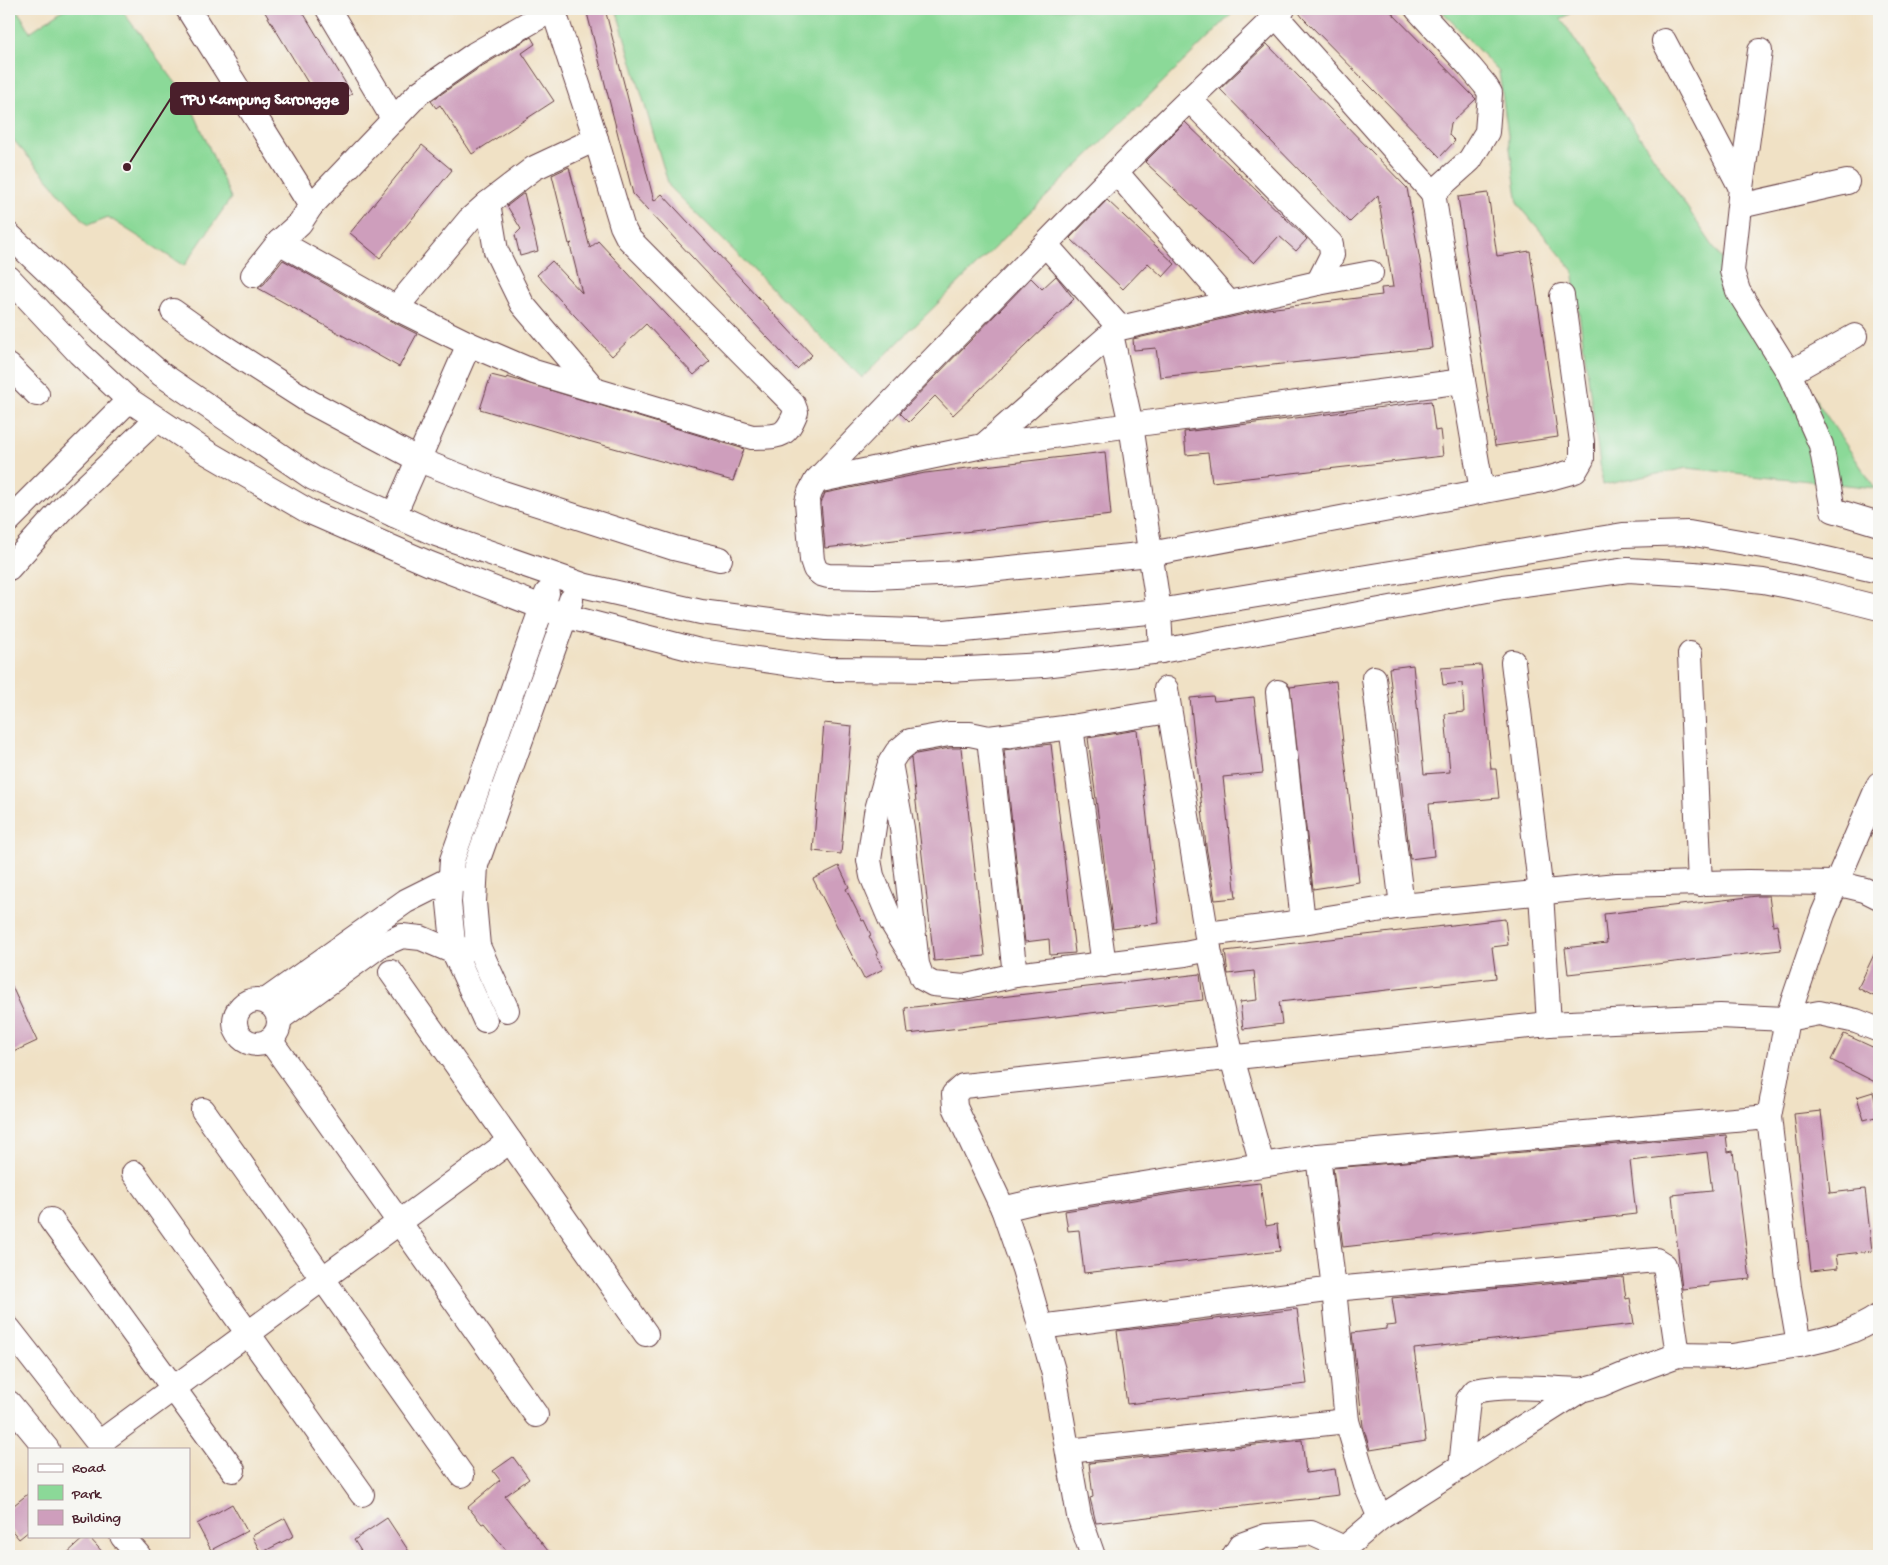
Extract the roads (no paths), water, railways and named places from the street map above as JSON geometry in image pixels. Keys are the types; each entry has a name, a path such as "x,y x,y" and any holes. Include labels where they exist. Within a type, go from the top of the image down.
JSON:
{"street":[{"path":"188,9 311,206"},
{"path":"328,9 394,120"},
{"path":"253,276 279,242 300,223 311,206 418,94 475,54 553,9 596,139 622,226 628,238 787,396 795,407 796,412 783,434 779,436 752,437 534,372 469,344 396,308 279,242"},
{"path":"1417,9 1470,67 1490,93 1487,132 1470,160 1433,193"},
{"path":"1482,491 1433,193 1279,12 1116,172 925,367 816,481 807,502 812,560 815,569 820,574 828,576 874,577 918,576 1150,554 1482,491 1559,476 1575,471 1582,459 1582,442 1562,296"},
{"path":"1664,41 1740,197"},
{"path":"1760,51 1732,271 1738,291 1789,373 1821,445 1833,510 1879,524"},
{"path":"1189,99 1331,244 1332,255 1318,283"},
{"path":"396,308 468,220 488,203 534,168 596,139"},
{"path":"1116,172 1229,303"},
{"path":"1740,197 1847,182"},
{"path":"488,203 496,251 522,304 594,390"},
{"path":"9,235 103,324 161,374 313,478 436,534 553,575 577,583 701,612 825,628 944,632 1159,611 1623,535 1689,533 1800,553 1879,571"},
{"path":"1046,245 1116,331 1159,611 1161,651"},
{"path":"984,446 1116,331 1229,303 1371,273"},
{"path":"9,278 79,353 129,400 156,420 208,453 308,511 430,564 565,616 700,651 828,669 948,670 1044,665 1161,651 1503,587 1628,570 1763,581 1804,588 1879,608"},
{"path":"172,311 310,402 419,460 503,493 674,548 720,559"},
{"path":"79,353 103,324"},
{"path":"1789,373 1855,336"},
{"path":"394,515 469,344"},
{"path":"9,366 37,394"},
{"path":"816,481 984,446 1463,381"},
{"path":"35,538 11,518 129,400"},
{"path":"9,568 63,508 156,420"},
{"path":"485,1020 454,952 449,903 452,860 553,575"},
{"path":"507,1010 478,946 474,902 476,865 577,583"},
{"path":"1690,654 1700,884"},
{"path":"1514,662 1541,893 1549,1024"},
{"path":"1374,678 1402,906"},
{"path":"1278,692 1303,922"},
{"path":"1262,1164 1232,1058 1208,942 1167,700 1071,727 989,738 970,734 949,734 910,741 896,752 890,763 876,813 869,860 872,876 891,921 917,964 922,978 933,984 964,987 1014,975 1104,965 1208,942 1303,922 1402,906 1617,885 1836,882 1864,890 1879,897"},
{"path":"1071,727 1104,965"},
{"path":"989,738 1014,975"},
{"path":"890,763 902,828 917,964"},
{"path":"1800,1344 1789,1287 1769,1117 1786,1019 1836,882 1879,784"},
{"path":"272,1020 406,901 450,878 475,881"},
{"path":"272,1020 379,946 402,936 421,938 454,952 478,946"},
{"path":"391,972 646,1334"},
{"path":"1093,1556 1079,1516 1054,1374 1024,1269 1003,1209 955,1107 954,1094 963,1086 1549,1024 1720,1016 1786,1019 1819,1013 1856,1021 1879,1030"},
{"path":"272,1020 400,1222 536,1415"},
{"path":"203,1110 462,1475"},
{"path":"1003,1209 1032,1202 1318,1156 1769,1117"},
{"path":"9,1329 101,1446 174,1388 510,1141"},
{"path":"1318,1156 1347,1421 1366,1485 1380,1518"},
{"path":"134,1173 362,1494"},
{"path":"51,1220 233,1470"},
{"path":"1040,1326 1334,1289 1656,1260 1664,1265 1666,1273 1678,1355"},
{"path":"1461,1467 1468,1400 1475,1391 1525,1388 1581,1390 1600,1385 1678,1355 1732,1356 1826,1339 1863,1327 1879,1316"},
{"path":"1234,1556 1241,1545 1266,1536 1311,1533 1339,1552 1380,1518 1581,1390"},
{"path":"9,1403 47,1448"},
{"path":"1068,1451 1347,1421"},
{"path":"124,1538 139,1556"}],"place":[{"name":"TPU Kampung Sarongge","path":"127,167"}]}
